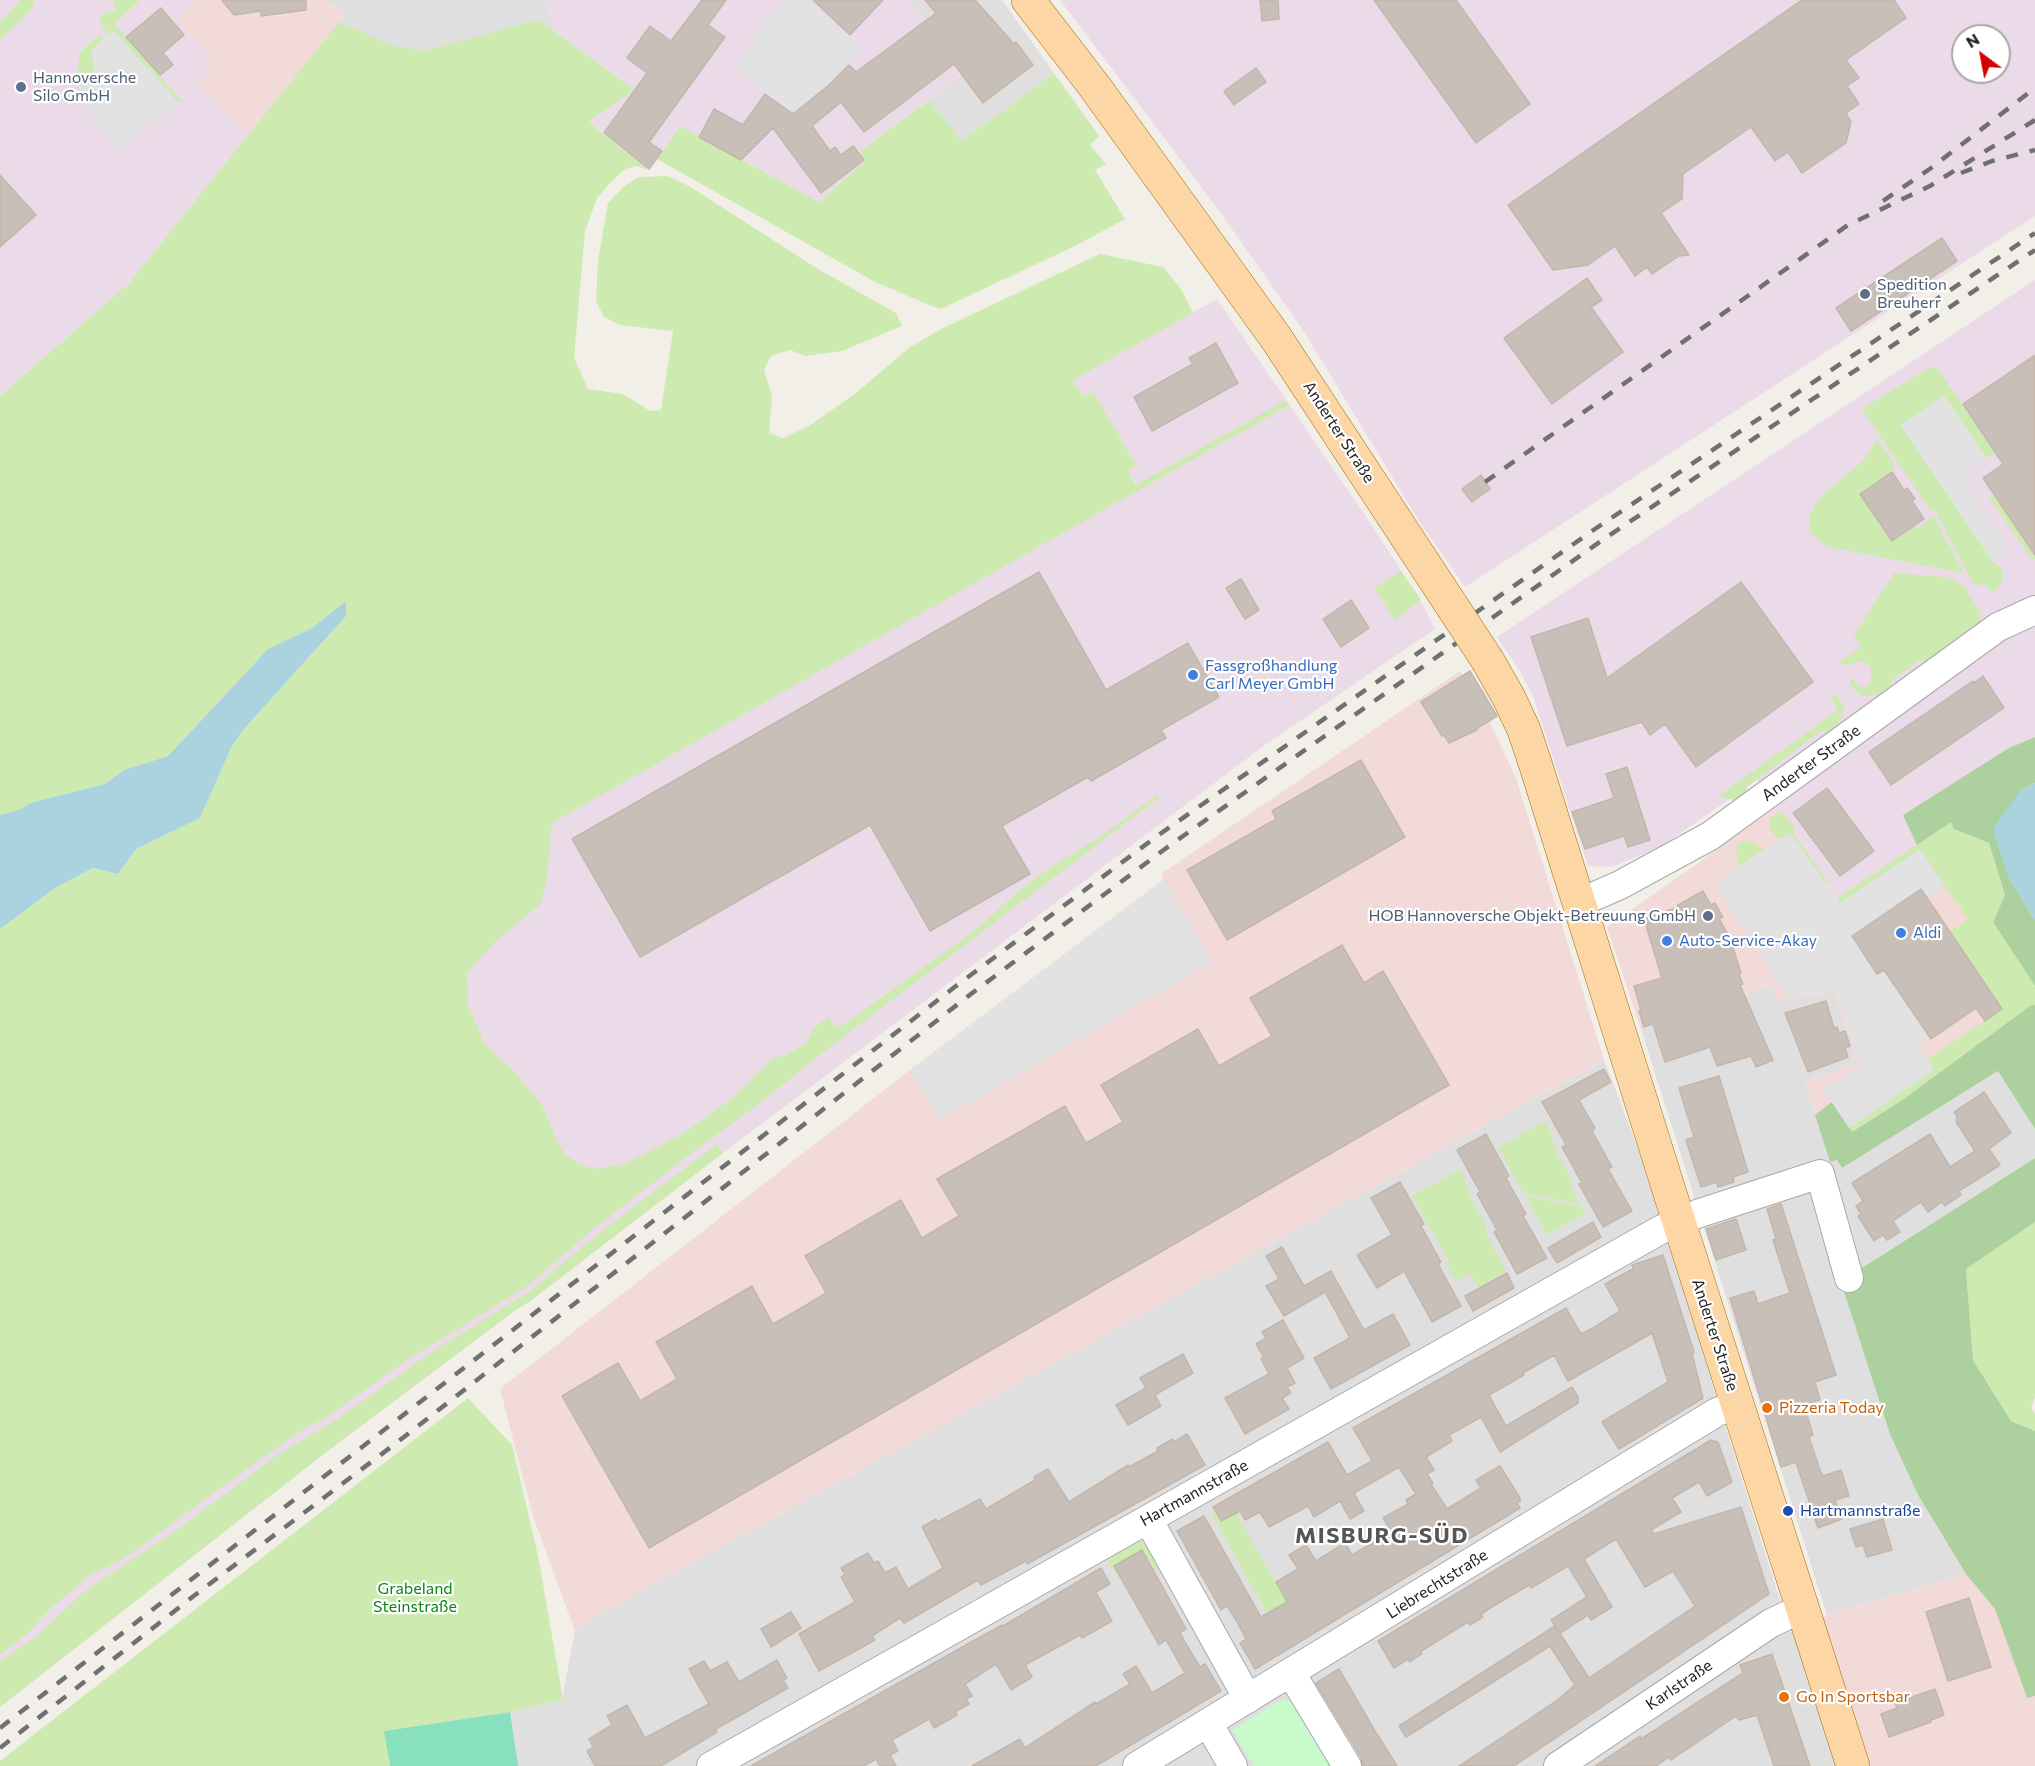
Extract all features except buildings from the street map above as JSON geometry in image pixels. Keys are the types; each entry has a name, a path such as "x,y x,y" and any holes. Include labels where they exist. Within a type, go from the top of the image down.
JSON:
{"main road":[{"name":"Anderter Straße","path":"1028,0 1095,87 1276,338 1488,661 1524,730 1853,1766"}],"street":[{"name":"Anderter Straße","path":"1579,903 1620,885 1710,836 1998,627 2035,610"},
{"name":"Hartmannstraße","path":"711,1766 1679,1222 1820,1174 1849,1278"},
{"name":"Liebrechtstraße","path":"1137,1766 1717,1412 1738,1404"},
{"path":"1148,1519 1248,1699"},
{"name":"Karlstraße","path":"1558,1766 1771,1623 1803,1608"},
{"path":"1291,1673 1347,1766"},
{"path":"1208,1723 1233,1766"}],"shaded area":[{"path":"0,0 199,0 178,19 214,64 198,84 248,136 129,283 0,396"},
{"path":"199,0 325,0 324,2 347,12 248,136 198,84 178,19"},
{"path":"325,0 544,0 556,33 635,90 248,136 347,12 324,2"},
{"path":"544,0 913,0 910,4 966,72 859,152 864,162 819,202 680,126 649,170 589,121 635,90 556,33"},
{"path":"785,0 810,0 863,50 825,90 793,112 734,68 766,22"},
{"path":"913,0 1002,0 1054,73 962,141 929,100 966,72 909,3"},
{"path":"1060,0 2035,0 2035,216 1465,587 1417,518 1305,333 1220,212"},
{"path":"114,31 179,103 120,150 74,94 75,84 94,72 92,51 104,37"},
{"path":"2035,280 2035,783 1839,898 1757,780 1659,848 1611,867 1588,866 1533,696 1497,637"},
{"path":"1217,299 1371,524 1422,603 1435,629 1265,745 529,1302 329,1450 0,1707 0,1567 392,914 1137,486 1073,380"},
{"path":"1944,395 1986,458 1960,476 2010,551 1993,562 1900,425"},
{"path":"1460,671 1484,710 1516,778 1604,1060 605,1611 575,1631 533,1516 500,1389 910,1070 1164,880 1161,874"},
{"path":"1777,807 1839,898 1951,822 1993,922 2035,986 2035,1039 1842,1168 1837,1160 1830,1162 1805,1081 1859,1063 1834,992 1778,1001 1770,985 1641,1029 1607,927"},
{"path":"1790,833 1840,903 1920,849 1945,887 1927,899 1920,889 1852,937 1877,974 1884,970 1929,1036 1917,1044 1934,1070 1849,1128 1823,1089 1862,1064 1838,997 1834,991 1788,997 1714,883"},
{"path":"1164,879 1212,962 940,1120 910,1070"},
{"path":"1770,985 1778,1001 1834,992 1859,1063 1805,1081 1830,1162 1837,1160 1842,1168 1998,1071 2035,1129 2035,1158 1865,1266 1840,1279 1918,1495 1966,1574 1827,1615 1641,1029"},
{"path":"1604,1060 1663,1214 1717,1400 1777,1591 1791,1625 1839,1766 390,1766 510,1712 562,1699 575,1631 605,1611"},
{"path":"1966,1574 1995,1609 2027,1698 2035,1696 2035,1766 1865,1766 1817,1618"}],"green space":[{"path":"20,0 35,0 31,9 0,40 0,23"},
{"path":"113,0 140,0 115,25 182,101 179,103 114,32 108,35 101,24 100,15 116,10"},
{"path":"538,20 635,90 589,121 649,170 636,166 625,169 610,183 597,198 585,231 574,358 588,389 623,394 650,411 661,410 673,331 620,325 604,317 596,301 598,261 608,203 623,187 639,177 668,176 689,186 818,269 896,313 902,326 842,351 805,356 790,350 771,356 764,370 772,396 769,433 783,438 809,426 856,393 910,347 943,328 1100,254 1163,267 1181,289 1193,313 1073,380 1083,397 1093,391 1136,465 1128,471 1136,485 1286,400 1289,405 552,823 547,878 541,904 496,941 467,973 468,1004 485,1045 512,1069 543,1107 565,1154 579,1164 595,1169 625,1164 684,1133 734,1097 774,1057 785,1056 806,1043 815,1027 828,1017 835,1026 842,1026 978,928 1018,891 1048,869 1101,836 1157,795 1160,797 592,1230 529,1285 404,1362 330,1415 302,1430 123,1559 90,1575 50,1609 29,1632 0,1655 0,929 55,888 93,868 118,874 136,849 200,818 231,748 243,730 346,616 346,602 312,628 268,649 168,756 124,770 105,784 30,803 21,809 0,815 0,396 129,283 339,22 393,46 424,51"},
{"path":"101,33 104,37 92,51 94,72 75,84 80,52"},
{"path":"1054,73 1099,136 1090,145 1106,164 1095,170 1125,219 1077,245 939,309 875,282 657,159 680,126 819,202 864,162 859,152 929,100 962,141"},
{"path":"1936,367 1996,452 1986,458 1944,396 1901,425 1993,562 2000,567 2003,578 1999,587 1991,592 1987,585 1974,585 1935,511 1930,510 1862,409 1925,370"},
{"path":"1877,439 1895,465 1893,467 1895,470 1860,494 1892,541 1915,525 1918,529 1930,517 1934,517 1964,573 1828,547 1813,536 1809,529 1809,519 1814,506 1825,493 1863,461"},
{"path":"1994,494 2032,550 2035,549 2033,561 1989,497"},
{"path":"1401,571 1421,600 1395,620 1374,588"},
{"path":"1894,573 1947,577 1963,585 1981,614 1980,627 1931,662 1919,661 1893,679 1890,692 1886,695 1863,696 1856,692 1849,681 1853,678 1858,686 1868,685 1871,669 1867,663 1860,661 1847,666 1839,663 1861,647 1854,635"},
{"path":"1833,694 1839,698 1844,707 1838,730 1833,734 1821,731 1747,787 1745,799 1740,802 1718,796 1837,711 1831,697"},
{"path":"2035,737 2035,783 2020,791 2008,876 2035,920 2035,986 1993,922 2005,895 1989,843 1954,829 1951,822 1917,845 1903,815 2009,748"},
{"path":"1782,810 1794,826 1793,833 1829,884 1816,892 1823,881 1790,833 1780,839 1774,835 1770,827 1770,819"},
{"path":"1951,822 1954,829 1989,843 2005,895 1993,922 2035,986 2035,1005 2030,1006 1904,1099 1852,1132 1849,1128 1934,1070 1927,1060 2002,1009 1950,932 1968,919 1920,849 1840,903 1834,900"},
{"path":"1745,840 1757,844 1763,850 1740,866 1736,857 1737,847"},
{"path":"2035,1005 2035,1129 1998,1071 1842,1168 1837,1160 1830,1162 1815,1115 1832,1102 1852,1132 1904,1099 2030,1006"},
{"path":"1545,1121 1579,1203 1524,1194 1498,1148"},
{"path":"716,1145 723,1153 529,1302 329,1450 0,1707 0,1662 39,1634 86,1590 174,1532 283,1451 334,1421 432,1352 530,1291 603,1230"},
{"path":"2035,1158 2035,1222 1966,1269 1973,1360 2011,1421 2035,1431 2035,1696 2027,1698 1995,1609 1966,1574 1918,1495 1890,1434 1840,1279 1865,1266"},
{"path":"1460,1169 1470,1197 1486,1225 1487,1237 1507,1273 1479,1288 1471,1273 1457,1281 1453,1275 1450,1276 1448,1259 1412,1196"},
{"path":"1526,1197 1582,1206 1586,1213 1547,1235"},
{"path":"2035,1222 2035,1397 2031,1408 2035,1414 2035,1431 2011,1421 1973,1360 1966,1268"},
{"name":"Grabeland Steinstraße","path":"468,1398 512,1445 538,1555 563,1699 510,1712 385,1731 390,1766 0,1766 0,1761"},
{"path":"1216,1512 1221,1521 1236,1513 1287,1602 1267,1613 1212,1514"},
{"path":"1140,1541 1145,1542 1160,1568 1154,1571 1141,1550 1114,1566 1124,1583 1122,1584 1107,1559"},
{"path":"1283,1699 1294,1702 1332,1766 1254,1766 1232,1730"},
{"path":"510,1712 518,1766 390,1766 384,1731"}],"water":[{"path":"346,601 346,616 243,730 231,748 200,818 136,849 118,874 93,868 55,888 0,929 0,815 21,809 30,803 105,784 124,770 168,756 268,649 312,628"},
{"path":"2035,783 2035,920 2008,876 1993,829 2020,791"}],"railway":[{"path":"1883,201 1931,168 2035,88"},
{"path":"1485,482 1848,225 1930,186 2035,120"},
{"path":"1961,173 1992,161 2035,150"},
{"path":"0,1728 956,986 1160,834 1595,529 2035,233"},
{"path":"0,1748 195,1595 395,1444 967,997 1169,846 1601,541 2035,250"}],"place":[{"name":"Hannoversche Silo GmbH","path":"21,87"},
{"name":"Spedition Breuherr","path":"1865,294"},
{"name":"Fassgroßhandlung Carl Meyer GmbH","path":"1193,675"},
{"name":"HOB Hannoversche Objekt-Betreuung GmbH","path":"1708,916"},
{"name":"Aldi","path":"1901,933"},
{"name":"Auto-Service-Akay","path":"1667,941"},
{"name":"Pizzeria Today","path":"1767,1408"},
{"name":"Hartmannstraße","path":"1788,1511"},
{"name":"Go In Sportsbar","path":"1784,1697"}],"district":[{"name":"MISBURG-SÜD","path":"1382,1536"}]}
